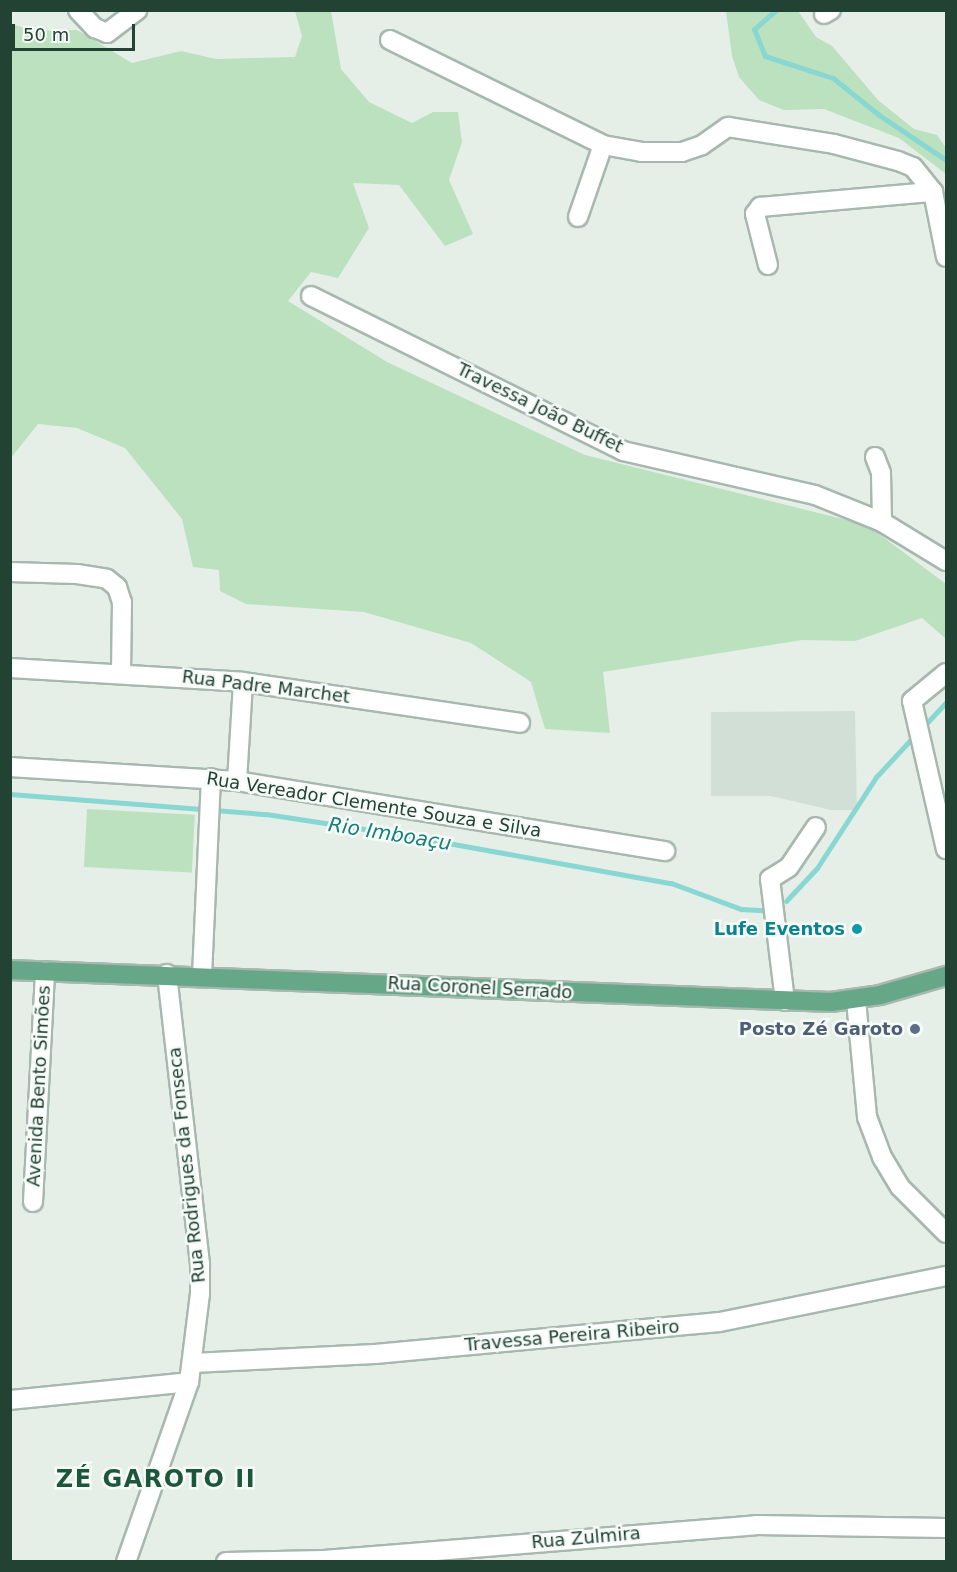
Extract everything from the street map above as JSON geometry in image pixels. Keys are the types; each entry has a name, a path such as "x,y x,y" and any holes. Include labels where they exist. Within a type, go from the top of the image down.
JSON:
{"main road":[{"name":"Rua Coronel Serrado","path":"10,970 167,974 784,1001 856,1000 946,976"}],"street":[{"path":"78,10 102,33 112,31 137,10"},
{"path":"390,40 603,145 641,152 682,152 702,145 728,127 834,144 898,161 913,167 933,192 946,257"},
{"path":"578,217 603,145"},
{"path":"768,265 755,214 760,207 933,192"},
{"name":"Travessa João Buffet","path":"311,296 623,451 815,495 882,522 946,561"},
{"path":"875,457 881,473 882,522"},
{"path":"10,572 77,574 107,579 117,587 122,602 121,672"},
{"name":"Rua Padre Marchet","path":"10,668 121,672 243,682 520,723"},
{"path":"946,673 915,709 946,849"},
{"path":"237,781 243,682"},
{"name":"Rua Vereador Clemente Souza e Silva","path":"10,766 237,781 665,851"},
{"path":"202,976 211,778"},
{"path":"784,1001 770,879 789,867 816,827"},
{"name":"Avenida Bento Simões","path":"33,1202 45,971"},
{"name":"Rua Rodrigues da Fonseca","path":"126,1562 189,1382 193,1363 200,1264 167,974"},
{"path":"856,1000 867,1117 882,1157 900,1187 946,1233"},
{"name":"Travessa Pereira Ribeiro","path":"193,1363 375,1354 708,1323 946,1276"},
{"path":"10,1400 189,1382"},
{"name":"Rua Zulmira","path":"226,1562 323,1561 756,1525 946,1528"}],"shaded area":[{"path":"855,711 857,810 831,810 771,796 711,796 711,712"}],"green space":[{"path":"295,11 331,11 341,69 369,102 412,123 433,112 458,112 462,142 449,180 473,234 445,246 399,185 353,183 369,228 338,278 311,272 288,301 387,362 585,455 867,525 946,584 946,639 922,618 855,641 802,640 603,672 610,733 545,729 531,682 471,643 364,612 246,604 220,591 219,570 193,567 182,519 125,448 77,428 38,424 11,458 11,24 37,31 77,30 132,63 181,51 216,59 295,57 302,36"},
{"path":"726,11 798,11 816,37 832,46 878,100 914,129 937,135 946,148 946,174 899,138 824,109 784,110 759,100 739,77 732,56"},
{"path":"87,809 195,815 192,873 84,867"}],"waterway":[{"path":"776,10 754,29 765,56 833,78 879,115 946,160"},
{"path":"923,727 946,702"},
{"path":"786,901 817,868 876,777 916,734"},
{"name":"Rio Imboaçu","path":"10,794 266,814 403,835 671,883 741,909 763,910"}],"place":[{"name":"Lufe Eventos","path":"857,929"},
{"name":"Posto Zé Garoto","path":"915,1029"}],"district":[{"name":"ZÉ GAROTO II","path":"156,1480"}]}
